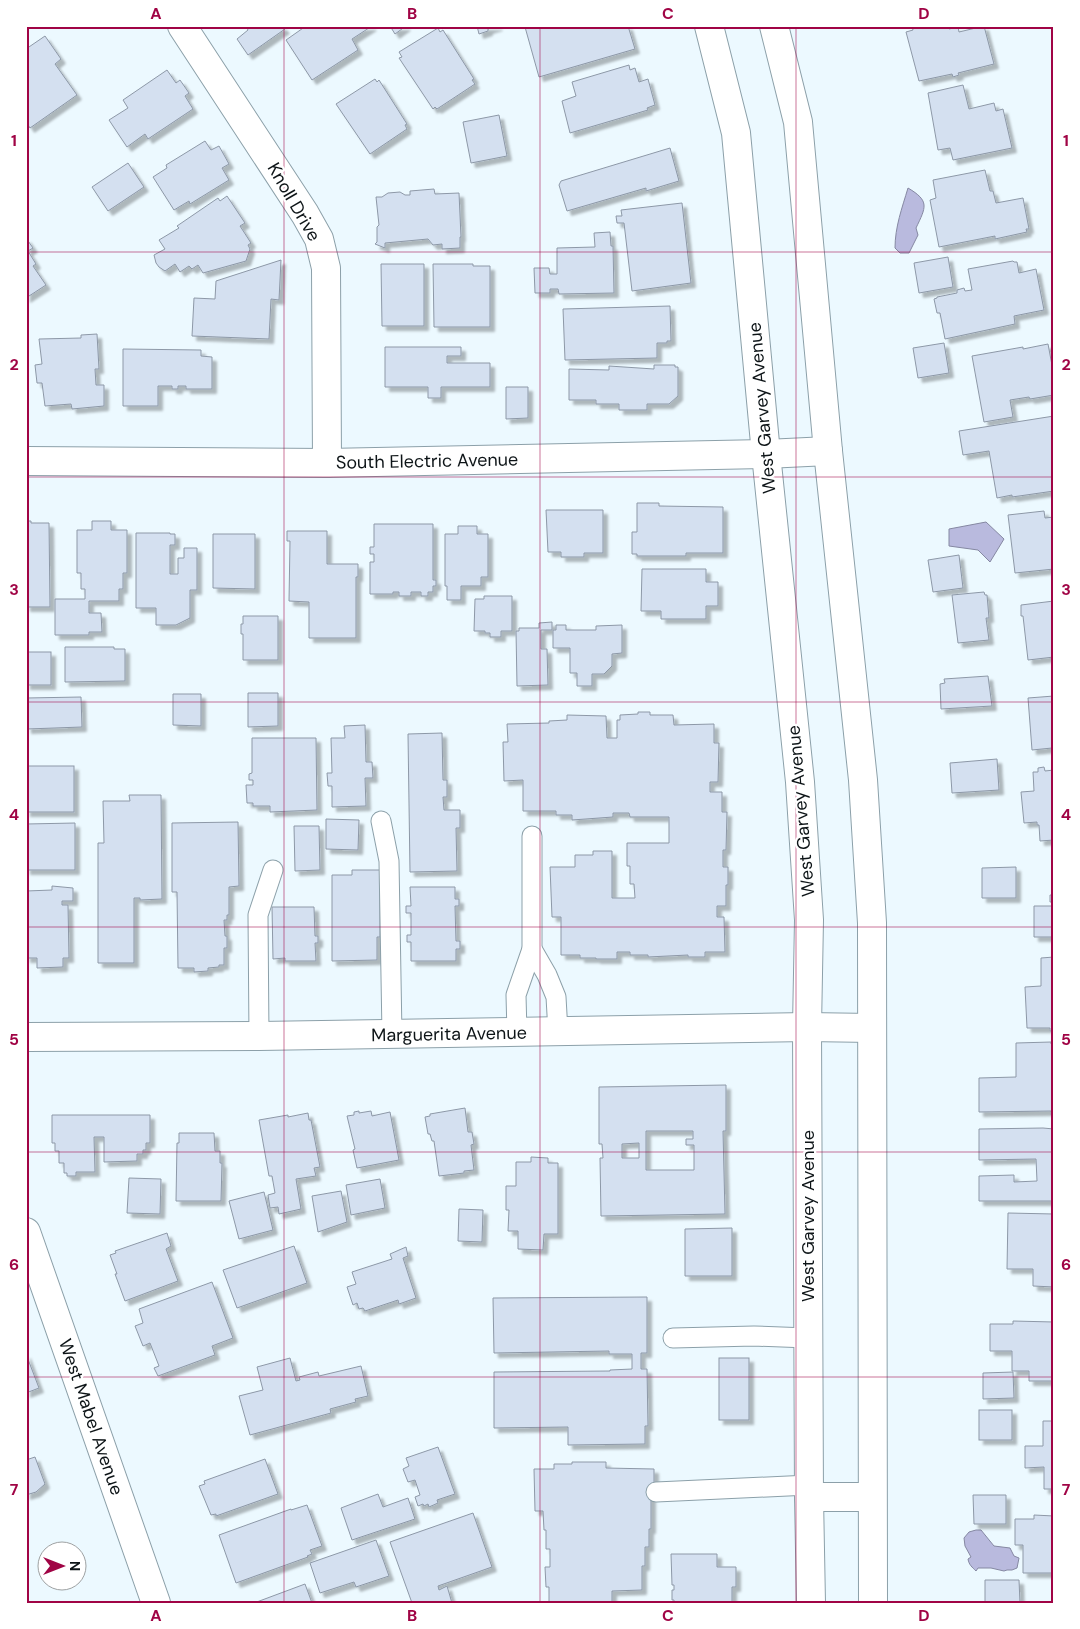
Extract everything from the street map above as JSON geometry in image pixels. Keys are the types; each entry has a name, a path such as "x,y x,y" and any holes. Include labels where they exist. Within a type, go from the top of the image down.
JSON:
{"main road":[{"name":"Knoll Drive","path":"182,26 305,214 319,239 326,268 327,463"},
{"name":"West Garvey Avenue","path":"709,26 736,132 766,454 800,782 809,920 807,1027 811,1603"},
{"path":"774,26 798,122 828,451 863,780 872,923 873,1603"},
{"name":"South Electric Avenue","path":"26,461 327,463 766,454 828,451"},
{"name":"Marguerita Avenue","path":"26,1037 517,1033 807,1027 872,1028"},
{"name":"West Mabel Avenue","path":"26,1232 156,1603"},
{"path":"809,1491 872,1497"}],"lane":[{"path":"381,821 389,861 392,1034"},
{"path":"517,1033 516,995 532,949 532,836"},
{"path":"259,1036 258,914 273,870"},
{"path":"532,949 547,974 556,997 558,1032"},
{"path":"673,1338 754,1336 808,1338"},
{"path":"656,1492 809,1491"}],"water":[{"path":"908,188 923,201 924,210 916,228 918,235 909,253 900,253 895,248 896,233"},
{"path":"986,522 1004,539 990,562 978,550 949,546 949,529"},
{"path":"981,1530 994,1546 1010,1548 1014,1556 1019,1558 1017,1568 1004,1571 978,1568 976,1571 969,1563 968,1559 971,1557 965,1546 964,1538 969,1532"}],"building":[{"path":"246,26 282,26 285,29 248,55 237,39 248,30"},
{"path":"306,26 372,26 352,39 358,50 312,80 286,40"},
{"path":"390,26 406,26 395,34"},
{"path":"477,26 498,26 479,34"},
{"path":"628,26 635,49 539,77 525,27"},
{"path":"912,26 948,26 949,29 958,27 959,32 984,26 994,64 958,73 959,75 953,77 952,74 919,81 906,32 913,30"},
{"path":"438,28 440,32 443,30 474,79 472,80 475,84 437,109 435,107 433,109 399,58 402,57 399,52"},
{"path":"45,36 61,59 55,64 77,95 30,128 26,122 26,49"},
{"path":"629,65 630,70 635,68 639,82 648,79 655,105 647,108 648,110 570,133 562,101 576,96 572,82"},
{"path":"167,70 176,83 180,80 189,93 185,96 193,109 148,139 145,134 127,147 109,120 128,108 123,100"},
{"path":"375,79 377,82 379,80 407,124 405,125 407,129 370,154 336,104"},
{"path":"963,85 969,109 994,103 996,111 1003,109 1012,148 953,160 950,148 938,150 928,93"},
{"path":"499,115 507,156 471,163 463,122"},
{"path":"205,141 211,150 219,146 229,164 222,168 229,180 190,204 189,201 174,210 153,177 167,168 166,165"},
{"path":"670,148 679,181 646,191 646,188 567,211 559,185 561,181"},
{"path":"128,163 144,187 108,211 92,187"},
{"path":"985,170 990,191 993,191 996,203 1023,198 1029,229 1026,229 1027,232 995,239 995,236 939,247 930,200 936,198 933,180"},
{"path":"434,189 435,194 459,193 460,248 442,249 442,244 433,245 428,239 385,243 385,248 375,244 377,242 377,227 379,225 376,197 400,192 410,195 410,191"},
{"path":"227,196 245,223 240,226 251,243 248,245 250,249 246,261 203,273 198,265 192,269 189,266 180,272 175,264 165,271 159,267 154,255 165,249 159,240 179,228 177,226 218,198 220,201"},
{"path":"682,203 691,283 632,291 624,223 617,223 616,216 622,216 621,210"},
{"path":"610,232 611,246 613,246 614,293 559,294 558,289 550,289 550,293 535,293 534,268 549,268 550,274 557,274 557,248 595,247 594,233"},
{"path":"26,238 33,248 28,251 36,264 33,266 46,285 26,298"},
{"path":"948,257 953,287 919,293 914,263"},
{"path":"281,260 279,300 271,299 269,339 192,336 194,298 215,299 216,281"},
{"path":"1013,261 1017,262 1019,273 1036,269 1044,310 1014,316 1015,324 945,339 940,313 937,313 934,299 957,293 957,290 964,288 965,291 972,290 968,269"},
{"path":"381,264 424,264 424,326 382,326"},
{"path":"433,264 490,266 490,327 434,327"},
{"path":"670,306 671,341 657,343 657,358 565,360 563,309"},
{"path":"97,334 99,369 95,369 96,385 104,385 104,406 72,409 71,404 45,406 42,383 37,383 35,365 42,364 39,339 81,338 81,335"},
{"path":"944,343 949,373 918,378 913,348"},
{"path":"1048,344 1054,376 1054,395 1010,400 1013,417 984,422 972,356"},
{"path":"385,347 461,347 461,356 447,356 447,363 490,363 490,387 441,387 441,398 428,398 428,387 385,387"},
{"path":"123,349 201,350 201,356 212,357 212,389 186,389 186,386 178,386 178,389 172,389 172,386 158,386 158,406 123,406"},
{"path":"654,365 675,365 675,367 678,367 678,396 669,404 647,404 647,410 619,410 619,404 596,404 596,400 569,400 569,369 609,370 609,366 654,369"},
{"path":"506,387 528,387 528,418 506,419"},
{"path":"1054,416 1054,448 1052,448 1052,452 1054,452 1054,491 997,498 989,451 963,455 959,431"},
{"path":"637,503 659,503 659,506 723,507 723,553 686,553 686,556 637,556 637,554 632,554 632,532 637,532"},
{"path":"546,510 603,510 603,553 584,553 584,557 561,557 561,552 548,552"},
{"path":"1044,511 1045,518 1054,517 1054,569 1015,573 1008,515"},
{"path":"26,521 31,521 31,523 49,523 50,607 26,607"},
{"path":"92,521 111,521 111,530 127,530 127,573 123,573 123,589 119,589 119,601 89,601 89,613 101,613 102,632 89,632 89,635 55,635 55,599 85,599 85,589 81,589 81,573 77,573 77,530 92,530"},
{"path":"374,524 433,524 433,580 436,580 436,586 433,586 433,592 428,592 428,596 421,596 421,592 411,592 411,596 399,596 399,592 393,592 393,594 370,594 370,562 374,562 374,554 370,554 370,547 374,547"},
{"path":"458,526 477,526 477,534 488,534 488,577 481,577 481,586 461,586 461,600 447,600 447,586 445,586 445,534 458,534"},
{"path":"287,531 327,531 327,564 358,564 358,577 356,577 356,638 309,638 309,602 289,601 290,541 287,541"},
{"path":"136,533 175,534 175,545 170,545 170,574 178,574 178,558 184,558 184,548 197,548 197,590 190,590 190,618 176,625 156,625 156,608 136,608"},
{"path":"213,534 255,534 255,589 213,588"},
{"path":"959,555 963,588 933,592 928,560"},
{"path":"642,569 706,569 706,582 718,582 718,606 706,606 706,619 661,619 661,611 641,611"},
{"path":"984,592 987,595 989,618 986,618 989,640 958,643 952,595"},
{"path":"484,596 512,596 512,631 501,631 501,637 490,637 490,633 485,633 485,631 474,631 475,599 484,599"},
{"path":"1054,601 1054,657 1028,660 1021,605"},
{"path":"243,616 278,616 278,660 243,660 241,624 243,624"},
{"path":"552,622 552,630 541,630 541,649 547,649 548,685 517,686 516,631 519,631 519,628 539,628 539,623"},
{"path":"556,625 566,625 566,630 596,630 596,626 622,625 622,653 612,654 612,666 604,674 592,674 592,686 577,686 577,673 570,673 570,648 553,648 553,630 556,630"},
{"path":"65,647 114,647 114,649 125,649 125,681 65,682"},
{"path":"26,652 51,652 51,685 26,685"},
{"path":"988,676 992,706 941,709 940,684 945,683 944,679"},
{"path":"248,693 278,693 278,726 248,727"},
{"path":"173,694 201,694 201,726 173,725"},
{"path":"1054,696 1054,750 1052,748 1032,750 1028,698"},
{"path":"81,697 82,727 27,729 26,698"},
{"path":"638,712 650,712 650,715 673,715 674,725 714,724 714,743 719,743 718,782 710,782 710,792 722,792 722,812 727,812 726,850 723,850 723,867 728,867 726,906 717,906 717,917 724,917 725,952 705,952 705,957 688,957 688,955 648,957 648,955 630,955 630,952 617,952 617,959 580,958 580,955 561,955 561,917 552,917 550,867 575,867 575,855 593,855 593,851 612,851 612,898 635,898 634,884 630,884 630,866 627,866 627,843 669,843 669,817 630,817 629,813 613,813 613,817 572,820 572,815 556,815 556,811 523,811 523,780 504,781 503,742 508,742 507,724 549,723 549,721 567,720 567,715 606,716 607,738 617,738 617,720 620,720 620,715 638,714"},
{"path":"365,725 366,762 372,762 373,778 365,778 366,806 332,807 332,786 328,786 327,773 332,773 331,738 345,738 344,726"},
{"path":"442,733 443,780 447,780 447,797 443,797 444,810 460,810 460,828 456,828 457,871 410,872 408,734"},
{"path":"252,738 316,738 317,810 270,812 270,806 253,806 253,803 247,803 246,785 253,785 253,780 249,780 249,774 252,773"},
{"path":"997,759 999,790 952,793 950,763"},
{"path":"26,766 74,766 74,812 26,812"},
{"path":"1044,767 1045,771 1054,770 1054,840 1040,841 1039,825 1037,825 1037,822 1024,823 1021,792 1034,791 1033,772 1038,772 1038,768"},
{"path":"129,795 161,795 162,899 140,900 140,898 134,898 134,963 98,963 98,843 104,843 103,801 130,801"},
{"path":"326,819 359,820 358,850 326,849"},
{"path":"238,822 239,886 229,887 229,915 227,915 227,920 224,920 227,948 224,948 224,965 208,968 208,971 194,972 194,968 178,968 177,892 172,892 172,823"},
{"path":"75,823 75,870 26,870 26,824"},
{"path":"294,826 319,826 320,870 295,871"},
{"path":"1016,867 1016,898 982,898 982,868"},
{"path":"352,870 380,870 380,937 377,937 377,960 332,961 332,875 352,875"},
{"path":"1053,878 1054,946 1053,937 1034,937 1034,906 1053,906 1053,902 1050,902 1050,895 1053,895"},
{"path":"52,886 73,888 73,901 62,901 62,905 68,905 69,958 63,958 63,967 37,968 37,958 26,958 26,891 52,890"},
{"path":"410,887 455,887 455,899 459,899 459,906 455,906 456,941 460,941 460,949 456,949 456,961 411,961 411,942 407,942 407,935 411,935 411,913 406,913 406,906 411,906"},
{"path":"272,907 314,907 315,936 318,936 318,943 315,943 316,961 285,961 285,958 273,959"},
{"path":"1054,957 1054,1031 1050,1031 1050,1028 1027,1028 1025,987 1041,986 1041,958"},
{"path":"1051,1042 1051,1044 1054,1044 1054,1115 1051,1115 1051,1111 979,1112 979,1078 1016,1077 1016,1043"},
{"path":"726,1085 726,1131 723,1131 725,1214 601,1216 600,1158 603,1158 602,1144 599,1144 599,1087","holes":["646,1131 693,1131 693,1139 686,1139 686,1145 694,1145 694,1170 646,1170","639,1143 639,1158 622,1158 622,1144"]},
{"path":"465,1108 468,1132 472,1132 474,1144 471,1145 474,1170 439,1176 434,1141 432,1141 430,1134 428,1134 425,1117 430,1116 430,1114"},
{"path":"359,1111 359,1113 371,1111 372,1116 390,1112 399,1160 357,1168 353,1150 355,1149 347,1116 354,1115 354,1112"},
{"path":"308,1113 320,1167 314,1168 316,1176 296,1179 301,1209 279,1214 278,1207 270,1208 268,1195 275,1193 272,1176 269,1176 259,1120"},
{"path":"52,1115 150,1115 150,1143 146,1143 146,1150 143,1150 143,1154 137,1154 137,1161 104,1162 104,1137 94,1137 95,1172 76,1172 76,1176 67,1176 67,1173 64,1173 64,1163 59,1163 59,1151 55,1151 55,1143 52,1143"},
{"path":"979,1129 1054,1129 1054,1201 979,1201 979,1176 1014,1175 1014,1182 1037,1181 1036,1159 979,1160"},
{"path":"179,1133 214,1133 215,1151 220,1151 220,1163 222,1163 221,1201 176,1201 177,1143 179,1143"},
{"path":"531,1157 548,1158 548,1163 558,1163 558,1234 544,1234 543,1250 518,1249 518,1231 508,1231 509,1210 506,1210 506,1186 516,1186 516,1162 531,1162"},
{"path":"129,1178 161,1179 160,1214 127,1213"},
{"path":"380,1179 385,1208 351,1215 346,1185"},
{"path":"341,1191 347,1222 318,1232 312,1196"},
{"path":"264,1192 273,1230 239,1239 229,1201"},
{"path":"459,1209 483,1210 482,1242 458,1241"},
{"path":"1008,1213 1054,1214 1054,1287 1033,1286 1033,1269 1007,1269"},
{"path":"732,1228 732,1276 685,1276 685,1229"},
{"path":"167,1233 171,1246 166,1249 178,1281 125,1301 110,1255 116,1253 115,1251"},
{"path":"294,1246 307,1283 237,1308 223,1270"},
{"path":"406,1247 408,1256 403,1258 416,1298 399,1304 398,1300 365,1311 363,1308 359,1309 357,1303 353,1305 347,1287 356,1284 352,1272 392,1259 390,1254"},
{"path":"212,1282 233,1338 212,1346 215,1355 158,1376 154,1368 159,1366 150,1343 143,1346 135,1326 143,1323 139,1309"},
{"path":"647,1297 647,1353 641,1353 641,1369 647,1369 648,1426 645,1426 645,1444 568,1445 568,1427 494,1428 494,1372 610,1371 632,1369 632,1354 609,1354 609,1351 494,1353 493,1298"},
{"path":"1013,1321 1054,1322 1054,1381 1029,1381 1029,1371 1012,1371 1012,1351 990,1351 990,1324 1013,1324"},
{"path":"26,1354 39,1388 26,1393"},
{"path":"290,1358 296,1381 300,1380 299,1377 318,1372 319,1376 361,1366 368,1396 355,1399 356,1402 330,1409 331,1413 250,1435 239,1396 263,1390 257,1367"},
{"path":"719,1358 749,1358 749,1420 719,1420"},
{"path":"1013,1372 1014,1398 983,1399 983,1373"},
{"path":"979,1410 1012,1410 1012,1440 979,1440"},
{"path":"1043,1421 1054,1421 1054,1489 1044,1489 1044,1467 1025,1468 1025,1446 1043,1446"},
{"path":"438,1447 455,1494 437,1500 438,1503 429,1507 428,1504 418,1506 415,1497 420,1495 415,1480 408,1482 403,1469 409,1466 406,1458"},
{"path":"35,1457 45,1484 36,1492 26,1495 26,1460"},
{"path":"265,1459 278,1494 216,1516 216,1514 211,1515 199,1486 205,1484 204,1481"},
{"path":"572,1462 606,1462 606,1468 654,1469 654,1489 651,1489 651,1529 649,1529 649,1547 645,1547 645,1566 642,1566 642,1590 612,1591 612,1603 549,1603 549,1587 546,1587 545,1567 550,1567 550,1549 546,1549 543,1511 535,1511 534,1469 554,1469 554,1464 572,1464"},
{"path":"378,1494 383,1507 408,1498 415,1519 352,1540 341,1508"},
{"path":"973,1495 1006,1495 1006,1524 974,1524"},
{"path":"307,1505 322,1546 310,1550 312,1554 308,1557 236,1583 219,1535"},
{"path":"473,1513 492,1567 438,1586 439,1590 447,1586 452,1603 412,1603 390,1542"},
{"path":"1034,1515 1054,1516 1054,1573 1023,1573 1023,1545 1015,1545 1015,1519 1034,1519"},
{"path":"376,1540 389,1576 356,1587 354,1582 320,1593 310,1563"},
{"path":"671,1554 717,1554 717,1567 736,1567 736,1587 732,1587 732,1603 674,1603 674,1600 672,1600 674,1585 672,1585"},
{"path":"985,1580 1019,1580 1020,1603 985,1603"},
{"path":"305,1584 312,1603 254,1603"}]}
